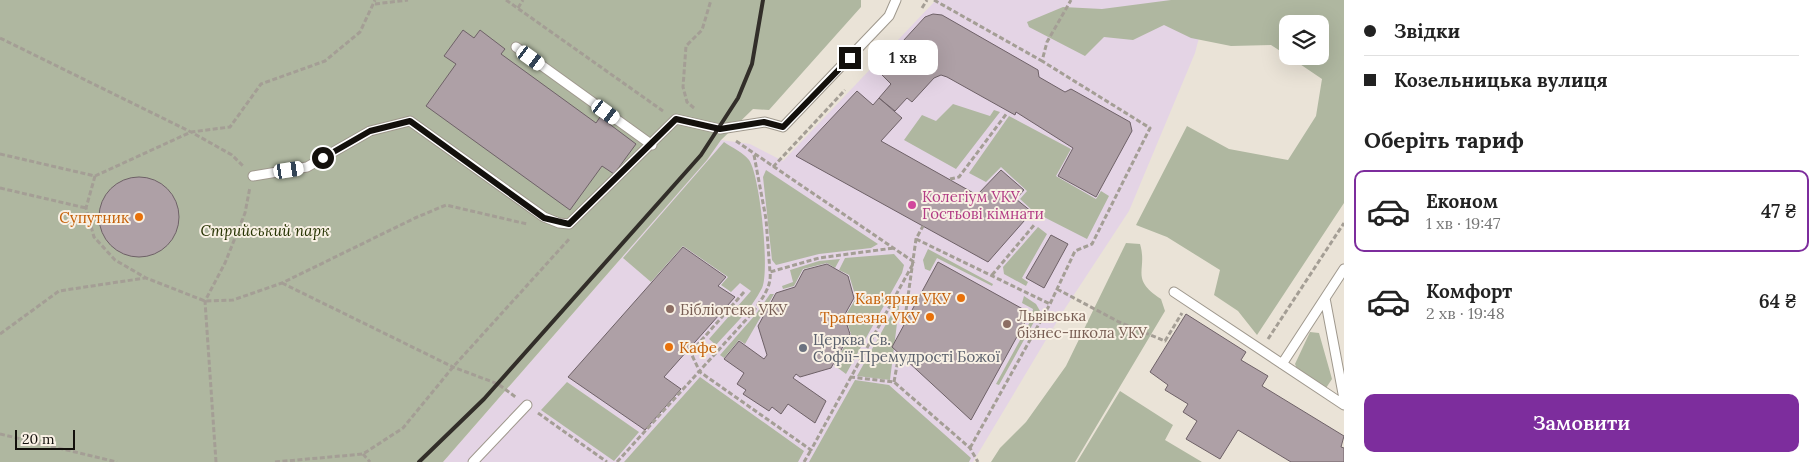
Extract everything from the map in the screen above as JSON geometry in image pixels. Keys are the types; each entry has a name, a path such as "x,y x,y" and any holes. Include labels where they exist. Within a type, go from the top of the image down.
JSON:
{"lane":[{"path":"253,176 307,167 370,131 410,121 544,218 569,224 652,145 673,118 720,129 764,122 783,127 889,16 896,0"},
{"path":"516,47 652,145"},
{"path":"1282,364 1344,269"},
{"path":"1174,292 1344,405"},
{"path":"1325,298 1344,399"},
{"path":"473,462 526,405"}],"path":[{"path":"0,154 95,176 191,132 230,127 261,84 326,61 360,32 375,2 408,0"},
{"path":"506,0 673,118"},
{"path":"518,8 523,0"},
{"path":"687,102 683,86 686,46 702,30 711,0"},
{"path":"922,8 927,0"},
{"path":"934,0 1042,61 1150,128 1092,244 1075,251 1050,304 970,448"},
{"path":"1042,61 1048,42 1071,0"},
{"path":"0,38 191,132 232,155 253,176 245,213 229,255 205,301 216,462"},
{"path":"773,167 845,90"},
{"path":"950,179 959,177 1007,113"},
{"path":"720,129 914,262"},
{"path":"617,462 753,312 767,290 771,279 766,219 754,154"},
{"path":"95,176 86,208 94,237 116,260 146,278 205,301 233,300 282,283 415,218 446,205 531,225"},
{"path":"0,188 86,208"},
{"path":"1261,350 1344,223"},
{"path":"992,275 1035,224"},
{"path":"904,325 916,239 923,226"},
{"path":"275,462 363,454 403,428 453,367 573,235"},
{"path":"916,239 1050,304"},
{"path":"770,272 819,258 894,248"},
{"path":"804,462 914,262"},
{"path":"0,334 58,292 146,278"},
{"path":"282,283 453,367 498,384 607,462"},
{"path":"1057,289 1119,322 1164,341 1188,302"},
{"path":"745,290 690,351 700,372 811,450"},
{"path":"894,382 899,354"},
{"path":"850,377 894,382 970,448 978,462"},
{"path":"0,434 117,462"},
{"path":"363,454 370,462"}],"shaded area":[{"path":"936,0 1209,0 1195,53 1129,211 1062,313 973,462 443,462 707,160 721,140 750,144 783,161"}],"green space":[{"name":"Стрийський парк","path":"0,0 861,0 861,7 769,110 753,109 721,140 707,160 443,462 0,462"},
{"path":"1171,0 1344,0 1344,203 1257,335 1238,311 1214,295 1220,270 1167,237 1136,225 1187,126 1229,149 1288,160 1316,116 1322,79 1301,65 1329,65 1329,15 1279,15 1279,50 1271,45 1231,46 1191,38 1164,25 1133,40 1104,37 1085,56 1029,27 1027,22 1063,7 1102,9"},
{"path":"953,104 990,116 994,110 1000,112 956,169 904,140 922,115 936,121"},
{"path":"1009,116 1071,149 1056,176 1096,199 1101,191 1109,196 1087,239 1034,212 1020,199 1027,191 1001,167 986,182 969,173"},
{"path":"724,142 747,157 753,169 763,224 765,263 764,279 758,296 716,345 709,339 751,291 740,283 731,292 721,285 728,277 683,246 651,282 623,258"},
{"path":"766,170 878,244 871,248 819,254 776,265 772,260 763,177"},
{"path":"1038,227 1047,234 1022,278 1028,282 1026,286 1004,274 1003,267"},
{"path":"1126,243 1140,244 1142,279 1151,292 1161,299 1165,311 1075,462 991,462 1000,448 1026,422 1066,366"},
{"path":"928,249 993,284 992,286 937,258 930,271 925,269 923,260"},
{"path":"894,254 904,265 902,273 846,374 834,365 851,334 845,316 856,298 849,275 839,270 845,258"},
{"path":"840,259 835,268 827,263 803,269 794,286 783,289 782,286 793,282 790,270 819,261"},
{"path":"770,294 774,294 745,344 739,340 724,358 720,355 756,314"},
{"path":"1024,296 1036,304 1040,311 999,385 996,384 1031,320 1033,309 1022,303"},
{"path":"900,299 890,380 857,376"},
{"path":"1310,332 1319,333 1332,379 1326,388 1297,369 1295,364"},
{"path":"700,377 804,451 798,462 624,462"},
{"path":"855,380 889,385 971,458 969,462 809,462"},
{"path":"567,382 639,432 614,461 541,410"},
{"path":"1120,391 1173,425 1165,440 1202,462 1077,462"}],"building":[{"path":"933,14 942,15 1038,70 1039,77 1065,92 1071,89 1130,122 1132,131 1096,197 1058,176 1073,148 1016,112 1015,115 947,77 941,75 934,78 912,102 907,98 895,111 879,98 891,84 881,74 881,65 925,17"},
{"path":"463,30 474,38 480,30 505,49 501,54 596,123 600,117 636,144 614,174 602,166 570,210 426,106 456,64 444,56"},
{"path":"857,91 873,105 879,98 902,118 881,141 977,195 1001,170 1024,190 1016,199 1032,212 988,262 796,156"},
{"name":"Супутник","path":"139,177 154,180 167,189 176,202 179,217 176,232 167,245 154,254 139,257 124,254 111,245 102,232 99,217 102,202 111,189 124,180"},
{"path":"1051,235 1068,244 1044,288 1026,278"},
{"path":"683,247 726,277 718,286 735,297 664,377 681,389 645,430 568,377"},
{"path":"938,262 1030,313 971,420 892,347"},
{"name":"Церква Св. Софії-Премудрості Божої","path":"827,264 848,276 854,298 844,316 850,334 831,368 800,377 796,374 793,378 826,401 815,423 788,404 781,414 772,407 769,411 743,394 746,390 737,384 744,373 724,359 739,341 764,359 767,355 758,326 776,293 795,287 804,270"},
{"path":"1186,314 1246,352 1241,360 1268,376 1262,386 1344,436 1341,447 1344,448 1344,462 1291,462 1238,430 1220,459 1186,439 1197,421 1183,412 1188,404 1165,390 1168,385 1150,372"}],"railway":[{"path":"419,462 484,399 701,155 738,98 752,64 763,0"}],"place":[{"name":"Колегіум УКУ Гостьові кімнати","path":"912,205"},
{"name":"Супутник","path":"139,217"},
{"name":"Кав'ярня УКУ","path":"961,298"},
{"name":"Бібліотека УКУ","path":"670,309"},
{"name":"Трапезна УКУ","path":"930,317"},
{"name":"Львівська бізнес-школа УКУ","path":"1007,324"},
{"name":"Кафе","path":"669,347"},
{"name":"Церква Св. Софії-Премудрості Божої","path":"803,348"}],"route":[{"path":"323,158 370,131 410,121 544,218 569,224 652,145 676,119 720,129 764,122 783,127 850,58"}]}
